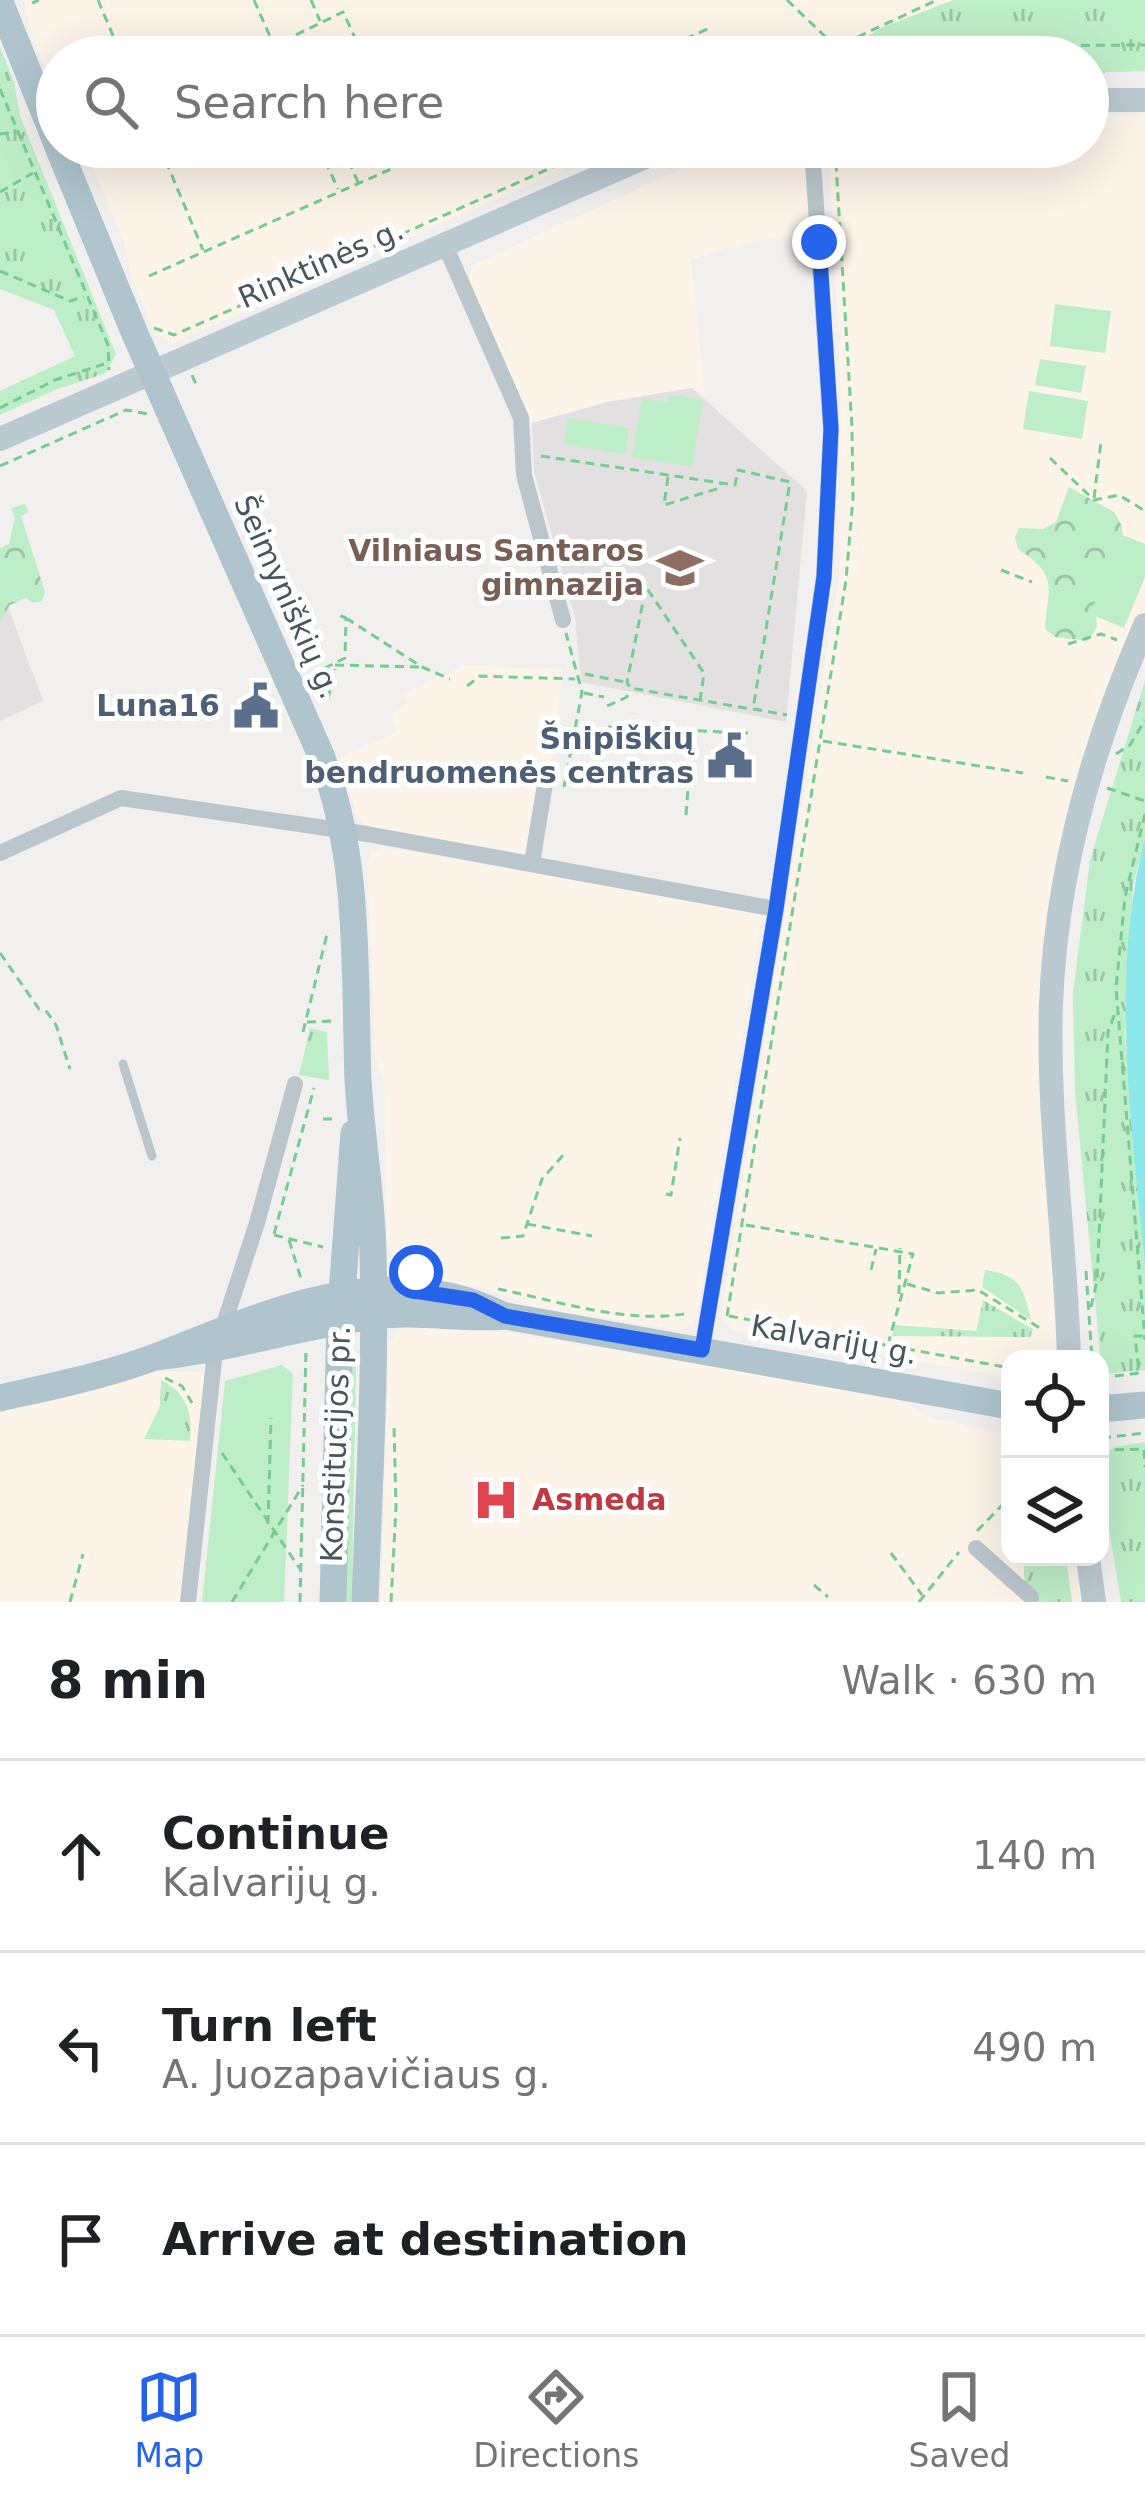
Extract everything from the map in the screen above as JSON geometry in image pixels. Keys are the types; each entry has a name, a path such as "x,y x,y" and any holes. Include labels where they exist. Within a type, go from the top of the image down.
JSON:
{"main road":[{"name":"Šeimyniškių g.","path":"0,2 36,91"},
{"path":"1109,100 1145,100"},
{"name":"Šeimyniškių g.","path":"67,168 320,753 344,830 354,914 359,1096 369,1167 373,1302"},
{"name":"Rinktinės g.","path":"0,439 619,168"},
{"path":"1068,1350 1052,1073 1055,958 1076,828 1110,713 1140,636"},
{"name":"Šeimyniškių g.","path":"341,1307 359,1096"},
{"name":"Kalvarijų g.","path":"0,1397 341,1307 473,1300 505,1316 1001,1404"},
{"name":"Konstitucijos pr.","path":"365,1602 373,1302"},
{"name":"Kalvarijų g.","path":"219,1339 305,1328 341,1307"},
{"name":"Konstitucijos pr.","path":"333,1602 341,1307"},
{"path":"1109,1408 1145,1405"},
{"path":"1089,1566 1094,1602"}],"street":[{"path":"702,1350 803,738 824,577 831,429 813,168"},
{"path":"445,243 520,418 524,475 563,620"},
{"path":"532,863 554,785"},
{"path":"0,853 121,798 344,830 776,909"},
{"path":"188,1602 219,1339 304,1086"},
{"path":"976,1540 1031,1597"}],"lane":[{"path":"123,1064 152,1156"}],"path":[{"path":"32,3 39,0"},
{"path":"98,0 113,36"},
{"path":"254,0 268,36"},
{"path":"310,0 321,23"},
{"path":"787,0 825,36"},
{"path":"856,36 938,0"},
{"path":"293,36 343,12 354,36"},
{"path":"692,36 710,28"},
{"path":"1109,45 1145,45"},
{"path":"0,88 108,345 106,364 55,380 0,408"},
{"path":"0,134 18,132"},
{"path":"169,168 204,252"},
{"path":"328,168 339,192"},
{"path":"352,168 359,183"},
{"path":"149,276 393,168"},
{"path":"174,335 551,168"},
{"path":"0,192 35,172"},
{"path":"0,271 70,302 86,296"},
{"path":"0,466 126,410 151,413"},
{"path":"1094,500 1102,442"},
{"path":"539,456 735,485 738,470 790,482"},
{"path":"1050,458 1094,500"},
{"path":"668,476 664,505 720,488 721,483"},
{"path":"753,710 790,482 796,477"},
{"path":"1094,500 1119,495 1145,512"},
{"path":"1001,570 1032,582"},
{"path":"607,706 627,697 646,587 704,673 700,700"},
{"path":"339,615 450,679"},
{"path":"304,678 345,658 346,618"},
{"path":"554,785 582,692 563,620"},
{"path":"1068,644 1101,634 1140,636"},
{"path":"335,666 422,667"},
{"path":"328,699 335,666"},
{"path":"585,674 787,715"},
{"path":"467,686 480,676 576,679"},
{"path":"582,692 604,697"},
{"path":"1122,733 1115,755 1130,745 1145,720"},
{"path":"608,727 748,733"},
{"path":"803,738 1023,773"},
{"path":"635,759 639,769 679,773"},
{"path":"686,815 689,774"},
{"path":"1109,789 1145,801"},
{"path":"1109,1377 1139,1373 1135,1336 1145,1338 1117,1008 1125,897 1145,814"},
{"path":"303,1032 328,929"},
{"path":"0,953 56,1025 70,1069"},
{"path":"1090,1315 1097,1281 1108,1032 1117,1008"},
{"path":"305,1022 332,1022"},
{"path":"304,1086 274,1234 326,1247"},
{"path":"323,1119 338,1119"},
{"path":"666,1194 671,1195 680,1138"},
{"path":"501,1238 523,1235 542,1179 565,1153"},
{"path":"724,1221 914,1254 888,1343"},
{"path":"525,1223 592,1236"},
{"path":"288,1238 304,1288 317,1273"},
{"path":"871,1270 876,1246"},
{"path":"898,1304 900,1250"},
{"path":"1085,1270 1092,1350"},
{"path":"904,1284 938,1293 978,1289 1043,1330"},
{"path":"486,1287 634,1316 667,1318 694,1312"},
{"path":"728,1316 1001,1366"},
{"path":"300,1602 305,1328"},
{"path":"156,1357 158,1375 182,1386 301,1570"},
{"path":"391,1602 394,1413"},
{"path":"268,1524 271,1418"},
{"path":"1109,1442 1145,1433"},
{"path":"1109,1450 1144,1449 1145,1467"},
{"path":"232,1602 304,1484"},
{"path":"976,1540 1001,1508"},
{"path":"891,1553 924,1597"},
{"path":"70,1602 82,1554"},
{"path":"919,1602 957,1555"},
{"path":"814,1585 828,1598"}],"shaded area":[{"path":"24,0 953,0 869,36 36,36 36,47"},
{"path":"1145,114 1145,617 1059,893 1061,1350 1001,1350 1001,1375 735,1331 723,1321 722,1306 839,575 841,399 830,168 1109,168 1109,115"},
{"path":"566,168 172,344 153,330 94,170"},
{"path":"683,168 806,168 810,235 757,241 691,259 705,396 699,391 607,402 532,423 469,282 471,266"},
{"name":"Vilniaus Santaros gimnazija","path":"692,388 807,491 786,722 581,682 575,617 534,472 532,423 607,402"},
{"path":"4,596 43,701 0,721 0,598"},
{"path":"463,665 563,669 541,855 371,832 357,818 339,757 397,732 391,714 407,703 404,694"},
{"path":"384,847 755,912 762,917 692,1325 679,1330 532,1306 487,1289 412,1274 394,1262 387,1240 384,1084 375,1056 367,862 372,851"},
{"path":"446,1322 875,1394 899,1400 930,1417 1001,1433 1001,1566 1076,1566 1082,1602 381,1602 389,1345 399,1327"},
{"path":"199,1371 205,1376 182,1602 0,1602 0,1411 145,1372"}],"green space":[{"path":"953,0 1145,0 1145,71 1109,72 1109,36 869,36"},
{"path":"0,47 36,168 41,168 116,354 106,373 0,415 0,391 75,356 54,310 0,289"},
{"path":"1055,304 1111,311 1105,353 1050,346"},
{"path":"1040,359 1086,366 1081,393 1035,385"},
{"path":"1029,391 1088,401 1082,439 1023,429"},
{"path":"669,394 703,400 692,467 632,457 642,398 667,402"},
{"path":"568,418 629,428 625,455 564,444"},
{"path":"1069,487 1114,512 1122,526 1123,542 1095,609 1097,627 1088,641 1055,637 1045,629 1048,583 1040,567 1018,549 1015,538 1019,528 1043,529 1056,522"},
{"path":"25,504 29,512 21,516 45,592 42,601 33,603 26,598 10,605 0,620 0,548 9,544 15,517 11,508"},
{"path":"1123,535 1145,544 1145,577 1124,628 1090,614"},
{"path":"1145,680 1145,837 1133,886 1125,1034 1145,1268 1145,1370 1109,1373 1109,1350 1100,1350 1075,1091 1073,993 1090,860"},
{"path":"310,1028 327,1032 329,1080 299,1075"},
{"path":"985,1270 1018,1284 1031,1320 982,1287"},
{"path":"983,1300 1033,1329 1030,1337 892,1336 895,1325 976,1331"},
{"path":"350,1362 356,1363 352,1602 346,1602"},
{"path":"282,1365 293,1374 284,1602 202,1602 225,1381"},
{"path":"161,1380 186,1405 190,1441 144,1439 160,1406"},
{"path":"1145,1442 1145,1602 1121,1602 1109,1529 1109,1451"},
{"path":"1024,1566 1067,1566 1072,1602 1035,1602 1025,1584"}],"water":[{"path":"1145,837 1145,1268 1126,998 1134,891"}],"place":[{"name":"Vilniaus Santaros gimnazija","path":"680,568"},
{"name":"Luna16","path":"256,706"},
{"name":"Šnipiškių bendruomenės centras","path":"730,756"},
{"name":"Asmeda","path":"496,1500"}],"route":[{"path":"416,1272 414,1291 473,1300 505,1316 702,1350 776,909 824,577 831,429 819,242"}]}
